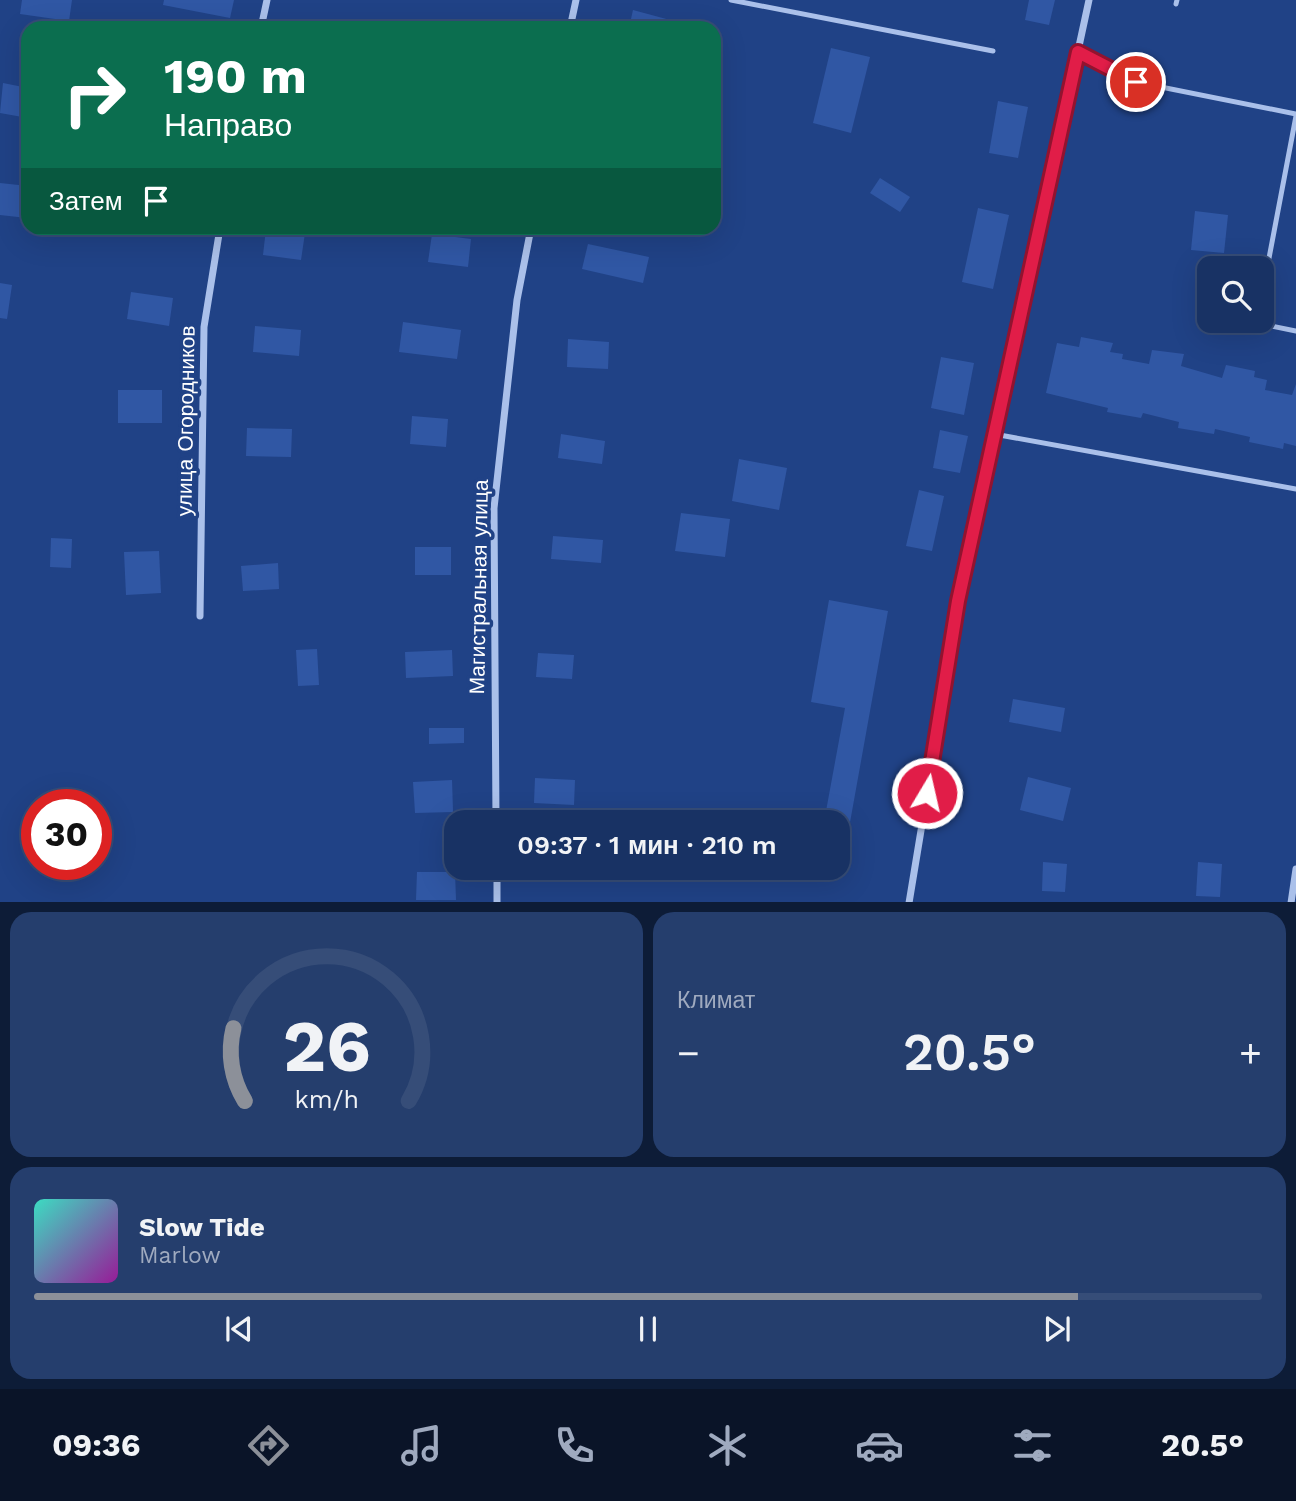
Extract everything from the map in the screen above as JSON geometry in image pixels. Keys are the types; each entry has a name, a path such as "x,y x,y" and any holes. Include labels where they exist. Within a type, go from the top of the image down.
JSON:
{"street":[{"path":"262,21 267,0"},
{"path":"572,21 576,0"},
{"path":"909,902 958,601 1089,0"},
{"name":"улица Огородников","path":"200,616 204,327 219,235"},
{"name":"Магистральная улица","path":"496,810 494,508 517,300 530,235"},
{"path":"1291,902 1296,869"},
{"path":"496,880 497,902"}],"lane":[{"path":"732,0 993,51"},
{"path":"1078,52 1136,82 1296,115 1269,256"},
{"path":"1274,327 1296,331"},
{"path":"994,434 1296,489"}],"building":[{"path":"22,0 72,0 69,21 20,14"},
{"path":"164,0 234,0 230,18 163,5"},
{"path":"1029,0 1055,0 1049,25 1025,20"},
{"path":"633,10 670,20 670,21 631,21"},
{"path":"831,48 870,57 851,133 813,123"},
{"path":"3,83 21,87 21,117 0,113"},
{"path":"998,101 1028,107 1018,158 989,153"},
{"path":"880,178 910,197 900,212 870,193"},
{"path":"0,183 21,185 21,217 0,215"},
{"path":"978,208 1009,215 993,289 962,282"},
{"path":"1195,211 1228,215 1224,253 1191,250"},
{"path":"265,235 305,235 301,260 263,255"},
{"path":"432,235 471,239 468,267 428,262"},
{"path":"588,244 649,257 643,283 582,269"},
{"path":"0,283 12,285 7,319 0,318"},
{"path":"131,292 173,298 169,326 127,319"},
{"path":"403,322 461,330 457,359 399,352"},
{"path":"255,326 301,330 299,356 253,352"},
{"path":"1081,337 1113,343 1110,352 1123,354 1122,359 1149,364 1152,350 1184,354 1181,366 1222,378 1226,365 1255,371 1254,377 1267,380 1265,390 1292,395 1296,384 1296,446 1284,443 1283,449 1249,442 1250,437 1215,429 1214,434 1178,428 1179,422 1143,413 1141,418 1107,412 1108,408 1046,393 1057,343 1079,347"},
{"path":"568,339 609,342 608,369 567,367"},
{"path":"941,357 974,363 964,415 931,408"},
{"path":"118,390 162,390 162,423 118,423"},
{"path":"412,416 448,419 446,447 410,444"},
{"path":"247,428 292,429 291,457 246,456"},
{"path":"940,430 968,436 960,473 933,468"},
{"path":"561,434 605,441 602,464 558,458"},
{"path":"739,459 787,468 779,510 732,501"},
{"path":"919,490 944,496 932,551 906,546"},
{"path":"681,513 730,519 725,557 675,551"},
{"path":"553,536 603,540 601,563 551,559"},
{"path":"51,538 72,539 71,568 50,567"},
{"path":"415,547 451,547 451,575 415,575"},
{"path":"159,551 161,593 126,595 124,552"},
{"path":"278,563 279,589 243,591 241,566"},
{"path":"829,600 888,611 850,822 850,810 826,810 845,708 811,702"},
{"path":"317,649 319,685 298,686 296,650"},
{"path":"452,650 453,676 406,678 405,652"},
{"path":"538,653 574,655 572,679 536,677"},
{"path":"1013,699 1065,708 1061,732 1009,722"},
{"path":"429,728 464,728 464,743 429,744"},
{"path":"1028,777 1071,788 1063,821 1020,810"},
{"path":"535,778 575,780 574,805 534,803"},
{"path":"452,780 453,810 415,813 413,782"},
{"path":"1043,862 1067,864 1065,892 1042,891"},
{"path":"1198,862 1222,864 1220,897 1196,896"},
{"path":"417,872 444,872 444,880 455,880 456,900 416,900"}],"route":[{"path":"927,793 958,601 1078,52 1136,82"}]}
